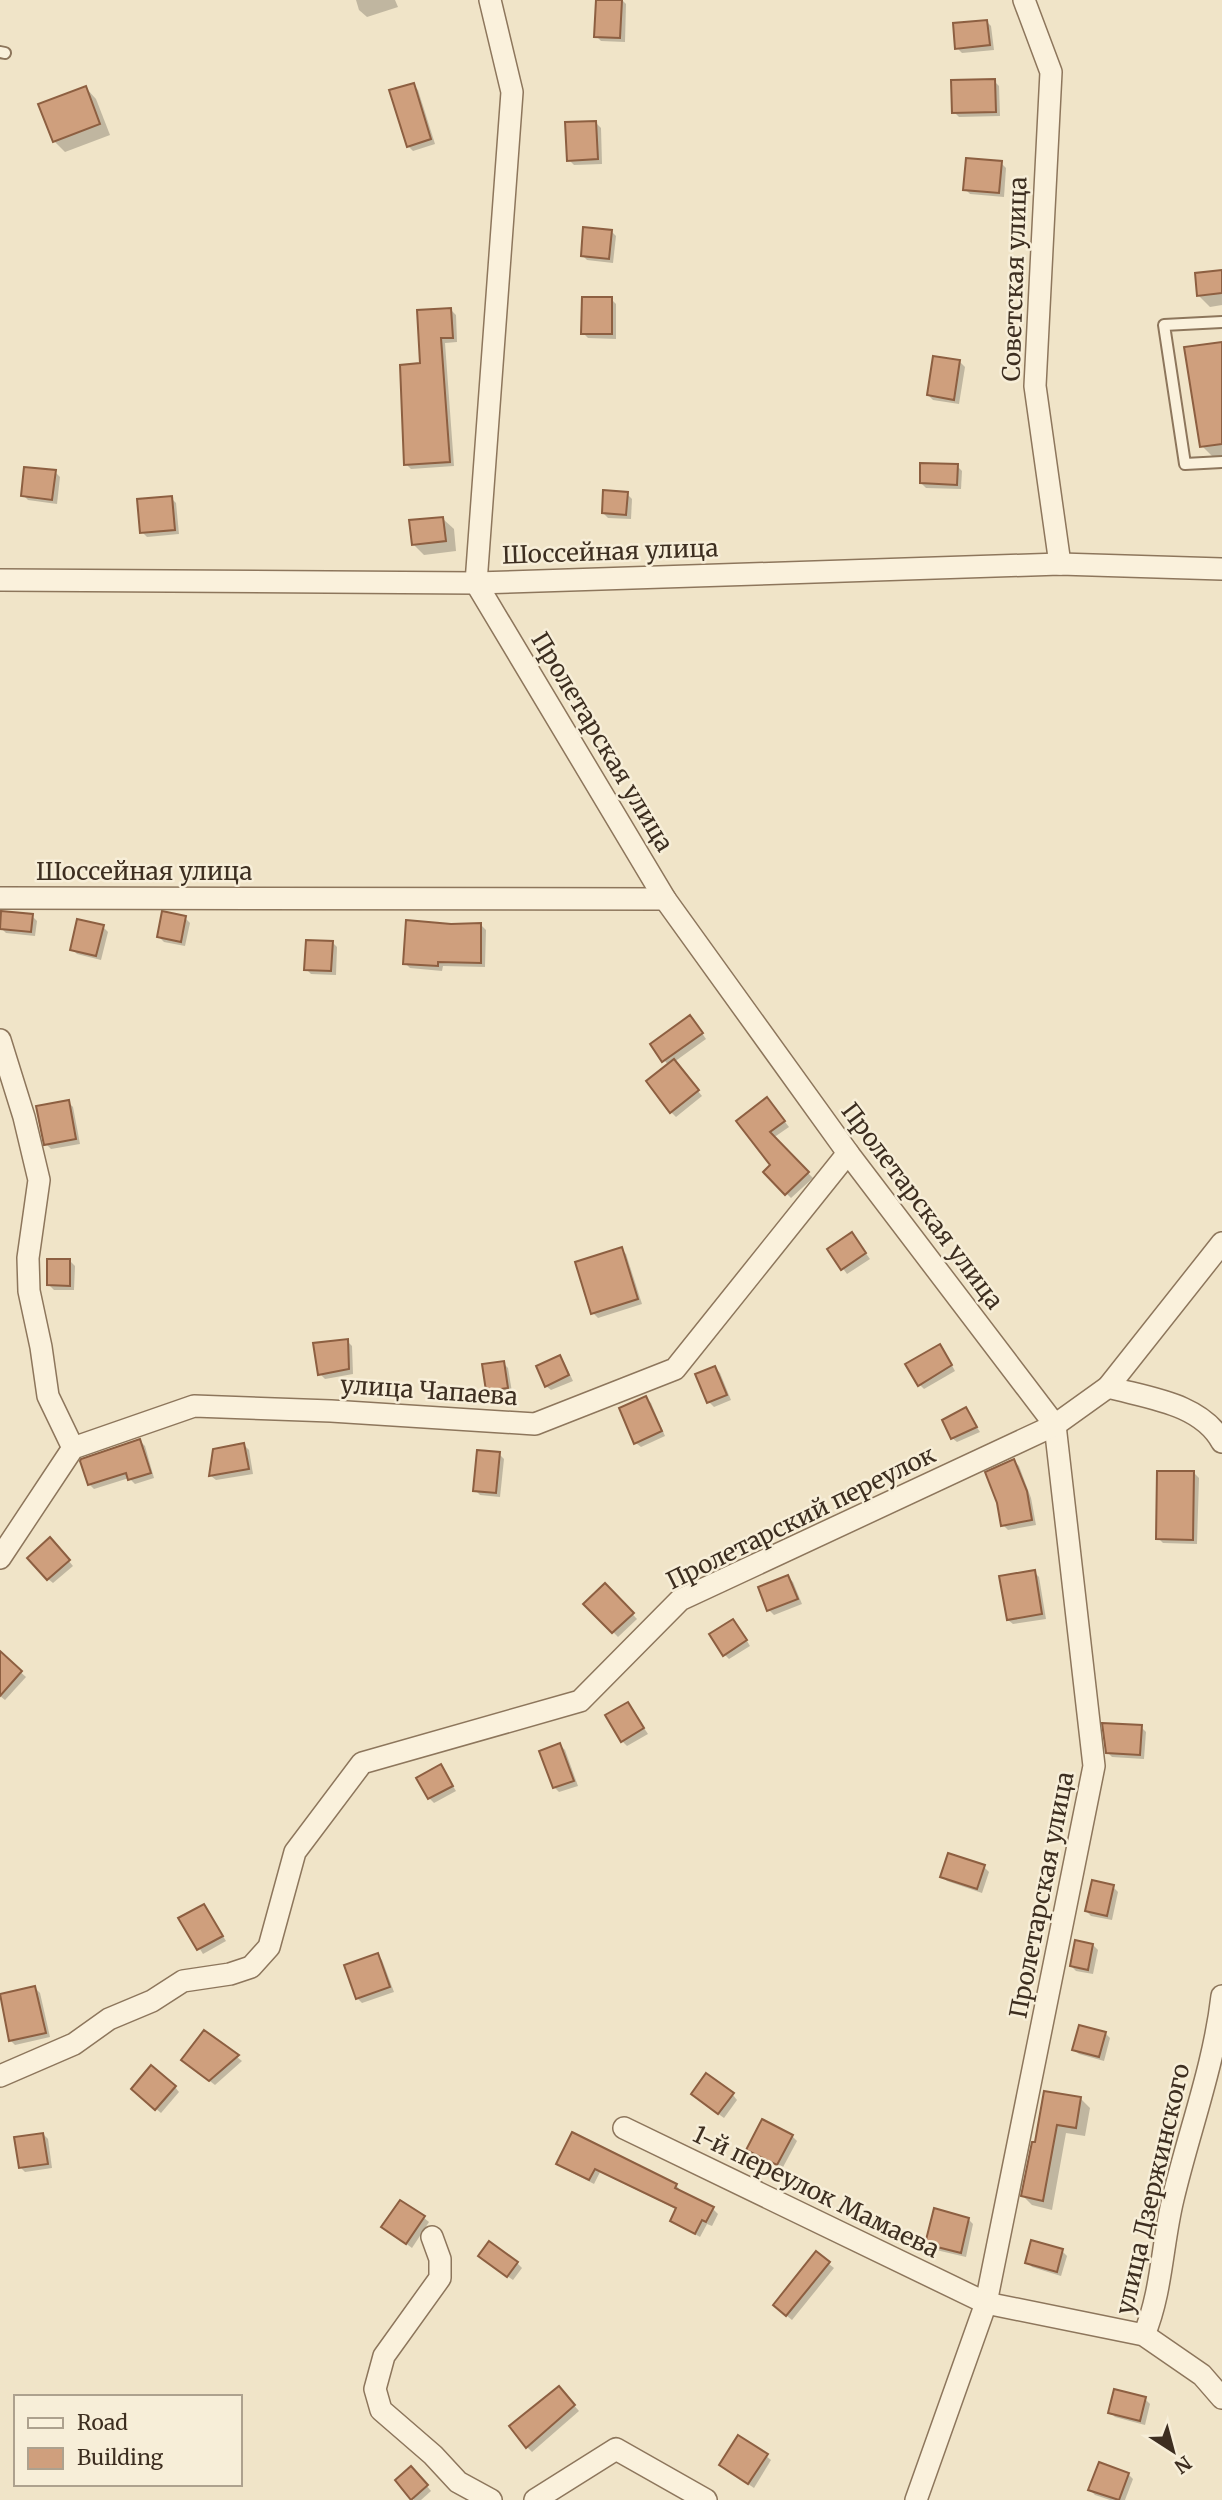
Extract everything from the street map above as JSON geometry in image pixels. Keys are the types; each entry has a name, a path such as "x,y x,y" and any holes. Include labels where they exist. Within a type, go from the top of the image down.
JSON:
{"street":[{"path":"476,583 512,92 490,0"},
{"name":"Советская улица","path":"1024,0 1051,72 1035,386 1060,564"},
{"name":"Шоссейная улица","path":"0,580 476,583 1060,564 1222,569"},
{"name":"Пролетарская улица","path":"476,583 665,899 848,1153 1055,1425 1094,1766 986,2303 916,2500"},
{"name":"Шоссейная улица","path":"0,898 665,899"},
{"path":"0,1040 24,1117 38,1180 28,1258 29,1291 48,1396 73,1448 0,1558"},
{"name":"улица Чапаева","path":"73,1448 194,1406 331,1411 535,1424 675,1369 848,1153"},
{"name":"Пролетарский переулок","path":"0,2076 74,2044 109,2019 152,2001 183,1981 230,1974 251,1967 269,1947 295,1852 362,1763 580,1701 680,1600 1055,1425 1108,1387 1222,1243"},
{"path":"1108,1387 1194,1413 1215,1429 1222,1442"},
{"name":"улица Дзержинского","path":"1222,1996 1215,2041 1173,2200 1152,2315 1144,2335 1202,2375 1222,2399"},
{"name":"1-й переулок Мамаева","path":"624,2128 986,2303 1144,2335"},
{"path":"432,2238 440,2259 440,2278 384,2356 375,2389 381,2410 433,2455 458,2482 491,2500"},
{"path":"535,2500 616,2449 706,2500"}],"lane":[{"path":"1222,321 1164,325 1185,464 1222,462"}],"building":[{"path":"596,0 622,0 620,38 594,37"},
{"path":"987,20 990,45 955,49 953,23"},
{"path":"995,79 996,112 952,113 951,80"},
{"path":"414,83 431,139 407,147 389,90"},
{"path":"86,86 100,124 53,142 38,104"},
{"path":"596,121 598,159 567,161 565,122"},
{"path":"966,158 1002,161 999,193 963,190"},
{"path":"583,227 612,230 609,259 581,256"},
{"path":"1222,270 1222,293 1197,296 1195,273"},
{"path":"582,297 612,297 612,334 581,334"},
{"path":"451,308 453,338 441,338 450,462 404,465 400,365 420,363 417,310"},
{"path":"1222,342 1222,444 1200,447 1184,347"},
{"path":"933,356 960,360 954,400 927,395"},
{"path":"920,463 958,464 957,485 920,483"},
{"path":"24,467 56,470 52,500 21,496"},
{"path":"603,490 628,492 626,515 602,513"},
{"path":"172,496 175,530 140,533 137,499"},
{"path":"443,517 446,541 412,545 409,520"},
{"path":"1,911 33,914 31,932 0,929"},
{"path":"162,911 186,916 181,942 157,937"},
{"path":"77,919 104,925 96,956 70,950"},
{"path":"406,920 451,924 481,923 481,963 438,962 438,966 403,964"},
{"path":"306,940 333,941 331,971 304,970"},
{"path":"690,1015 703,1033 662,1062 650,1044"},
{"path":"674,1059 699,1090 670,1113 646,1081"},
{"path":"767,1097 785,1121 770,1132 809,1172 785,1195 763,1172 770,1165 736,1121"},
{"path":"69,1100 76,1139 44,1145 36,1106"},
{"path":"852,1232 866,1253 841,1270 827,1249"},
{"path":"622,1247 638,1299 591,1314 575,1262"},
{"path":"47,1259 70,1259 70,1286 47,1285"},
{"path":"348,1339 349,1369 318,1375 313,1343"},
{"path":"940,1344 952,1365 918,1386 905,1364"},
{"path":"560,1355 569,1375 545,1387 536,1366"},
{"path":"504,1361 508,1388 486,1391 482,1364"},
{"path":"715,1366 727,1395 707,1403 695,1374"},
{"path":"646,1396 662,1431 634,1444 619,1408"},
{"path":"966,1407 977,1427 951,1439 942,1420"},
{"path":"140,1439 151,1473 128,1480 126,1473 88,1485 81,1459"},
{"path":"244,1443 249,1469 209,1476 213,1449"},
{"path":"477,1450 500,1452 496,1493 473,1491"},
{"path":"1014,1459 1027,1491 1032,1520 1001,1526 997,1503 985,1472"},
{"path":"1157,1471 1194,1471 1193,1540 1156,1539"},
{"path":"50,1537 70,1560 47,1580 27,1558"},
{"path":"1035,1570 1042,1614 1007,1620 999,1576"},
{"path":"788,1575 798,1599 767,1611 758,1587"},
{"path":"605,1583 634,1613 612,1633 583,1604"},
{"path":"733,1619 747,1640 723,1656 709,1634"},
{"path":"0,1651 22,1671 0,1696"},
{"path":"628,1702 644,1728 621,1742 605,1715"},
{"path":"1102,1723 1142,1725 1140,1755 1106,1753"},
{"path":"560,1743 574,1781 553,1788 539,1751"},
{"path":"441,1764 453,1786 428,1799 416,1778"},
{"path":"948,1853 985,1865 977,1889 940,1877"},
{"path":"1092,1880 1114,1885 1107,1916 1085,1911"},
{"path":"204,1904 223,1936 197,1950 178,1918"},
{"path":"1075,1940 1093,1944 1088,1970 1070,1966"},
{"path":"378,1953 390,1987 356,1999 344,1965"},
{"path":"35,1986 46,2033 9,2041 0,1994"},
{"path":"1079,2025 1106,2032 1099,2057 1072,2050"},
{"path":"204,2030 239,2055 209,2081 181,2060"},
{"path":"151,2065 176,2086 155,2110 131,2089"},
{"path":"706,2073 734,2093 718,2114 691,2094"},
{"path":"1044,2091 1081,2097 1076,2128 1057,2125 1043,2201 1021,2196 1032,2142 1035,2142"},
{"path":"762,2119 793,2135 777,2165 746,2150"},
{"path":"572,2132 677,2184 675,2188 714,2207 706,2222 702,2220 695,2234 670,2221 676,2208 595,2169 589,2180 556,2164"},
{"path":"43,2133 48,2164 19,2168 14,2137"},
{"path":"400,2200 425,2216 406,2244 381,2227"},
{"path":"934,2208 969,2218 961,2253 925,2244"},
{"path":"1031,2240 1063,2249 1057,2272 1025,2263"},
{"path":"489,2241 518,2262 507,2277 478,2256"},
{"path":"816,2251 830,2262 786,2316 773,2305"},
{"path":"559,2386 575,2405 526,2448 509,2426"},
{"path":"1114,2389 1146,2397 1140,2421 1108,2413"},
{"path":"738,2435 768,2454 748,2484 719,2465"},
{"path":"1099,2462 1129,2473 1119,2500 1088,2490"},
{"path":"411,2466 428,2485 411,2500 395,2480"}]}
